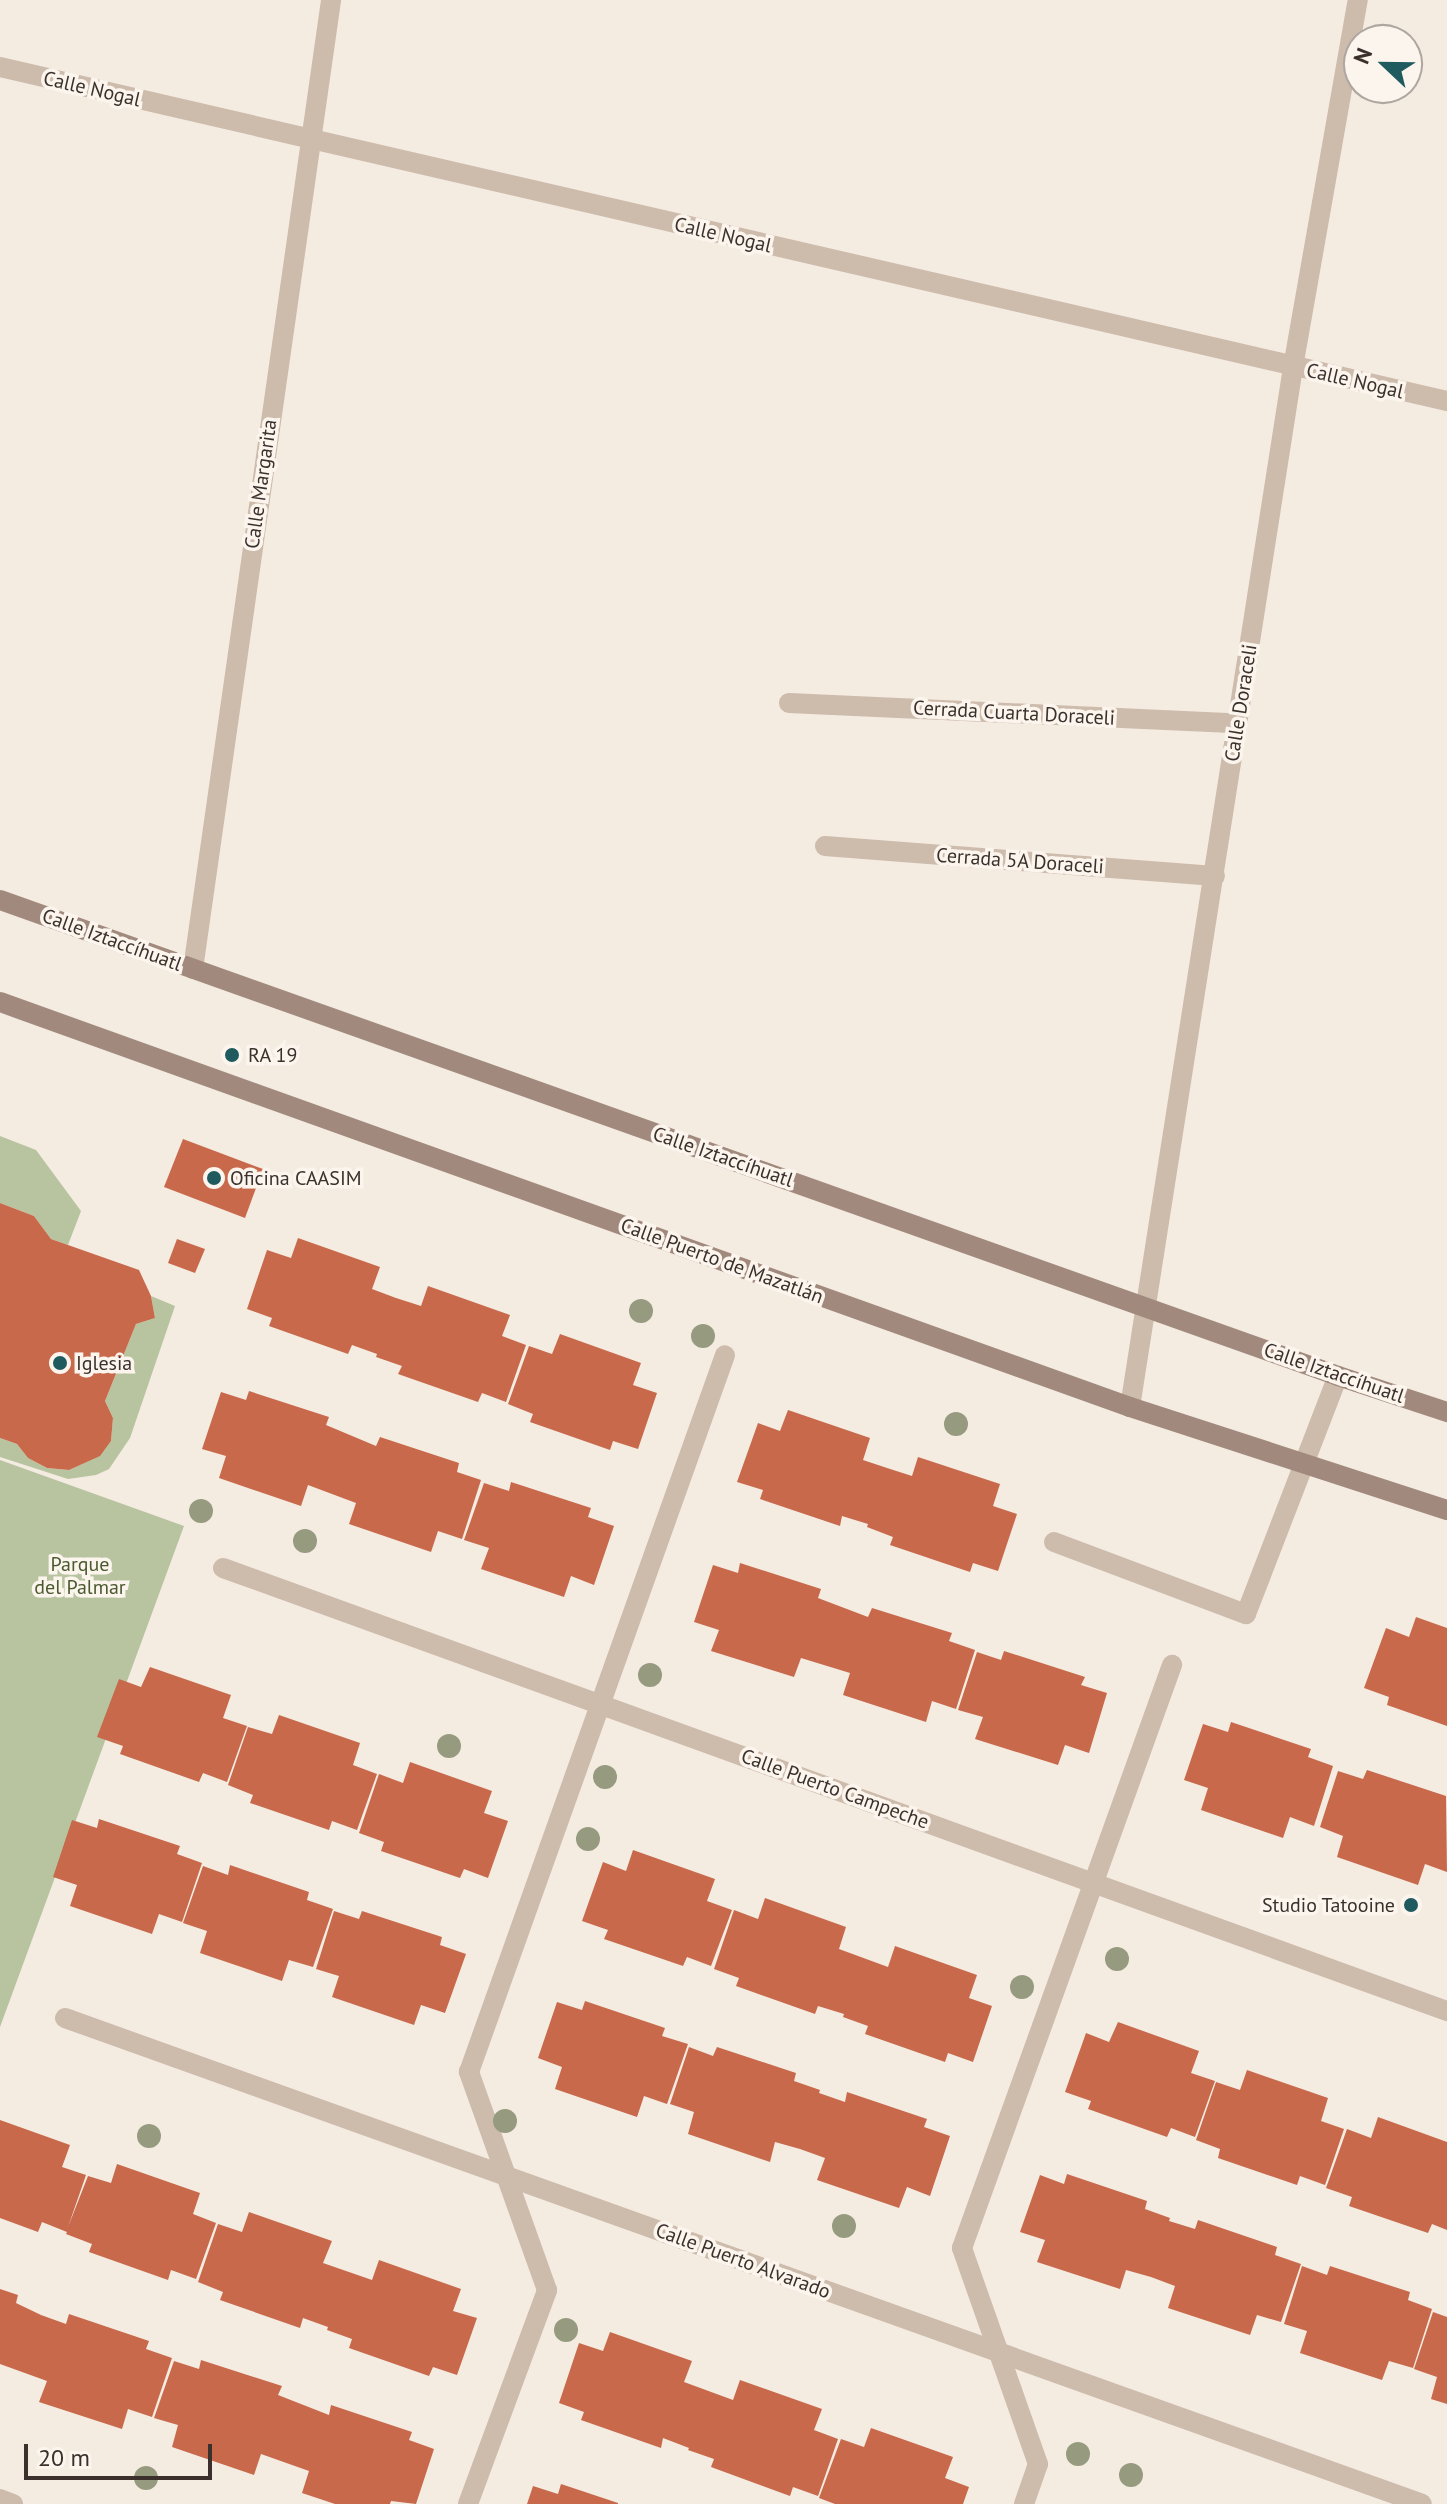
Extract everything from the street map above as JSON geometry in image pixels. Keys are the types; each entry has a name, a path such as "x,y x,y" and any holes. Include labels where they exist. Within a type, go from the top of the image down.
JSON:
{"main road":[{"name":"Calle Iztaccíhuatl","path":"0,900 1338,1376 1447,1412"},
{"name":"Calle Puerto de Mazatlán","path":"0,1002 1130,1407 1447,1510"}],"street":[{"name":"Calle Margarita","path":"193,969 331,0"},
{"name":"Calle Doraceli","path":"1130,1407 1293,367 1358,0"},
{"name":"Calle Nogal","path":"0,67 1447,401"},
{"name":"Cerrada Cuarta Doraceli","path":"789,703 1238,723"},
{"name":"Cerrada 5A Doraceli","path":"825,846 1215,876"},
{"path":"468,2504 547,2290 469,2072 725,1355"},
{"path":"1054,1542 1246,1614 1338,1376"},
{"name":"Calle Puerto Campeche","path":"223,1568 1447,2011"},
{"path":"1024,2504 1038,2464 962,2248 1172,1665"},
{"name":"Calle Puerto Alvarado","path":"65,2018 1422,2504"},
{"path":"0,2499 13,2504"}],"green space":[{"path":"0,1136 36,1150 81,1211 68,1245 51,1239 34,1216 0,1203"},
{"path":"151,1296 175,1306 130,1438 109,1469 96,1475 68,1479 0,1457 0,1438 17,1444 28,1458 47,1468 69,1470 99,1456 111,1441 113,1418 105,1401 136,1324 155,1318"},
{"name":"Parque del Palmar","path":"0,1460 184,1526 0,2027"}],"building":[{"name":"Oficina CAASIM","path":"183,1139 263,1169 245,1218 164,1187"},
{"name":"Iglesia","path":"0,1203 34,1216 51,1239 139,1270 151,1296 155,1318 136,1324 105,1401 113,1418 111,1441 100,1456 69,1470 47,1468 28,1458 17,1444 0,1438"},
{"path":"298,1238 380,1267 372,1289 396,1298 421,1306 428,1286 510,1315 502,1336 526,1345 506,1402 482,1393 478,1402 398,1374 402,1366 376,1357 377,1354 352,1345 348,1354 269,1326 272,1318 247,1309 267,1250 291,1258"},
{"path":"177,1239 205,1249 195,1273 168,1263"},
{"path":"560,1334 641,1363 633,1385 657,1393 638,1449 613,1441 610,1450 530,1422 533,1414 508,1404 529,1346 552,1354"},
{"path":"249,1391 329,1417 326,1425 376,1446 380,1437 459,1463 457,1472 481,1480 462,1539 438,1531 431,1552 349,1524 356,1503 308,1485 301,1506 219,1478 226,1456 202,1449 221,1392 246,1400"},
{"path":"788,1410 870,1438 863,1460 912,1476 918,1457 1000,1484 993,1506 1017,1514 998,1571 973,1563 970,1572 890,1545 893,1537 867,1527 868,1524 842,1516 840,1526 760,1499 763,1490 737,1482 758,1423 780,1431"},
{"path":"511,1482 591,1508 588,1517 614,1526 594,1585 571,1576 564,1597 481,1569 489,1548 464,1540 484,1483 509,1491"},
{"path":"740,1563 821,1589 818,1598 868,1617 872,1608 952,1633 949,1641 975,1650 956,1709 932,1701 926,1722 843,1695 850,1673 801,1658 794,1677 711,1651 719,1630 694,1622 713,1565 738,1573"},
{"path":"1416,1617 1447,1628 1447,1726 1387,1705 1389,1697 1364,1688 1386,1628 1409,1637"},
{"path":"1004,1651 1085,1677 1081,1685 1107,1693 1089,1753 1065,1745 1058,1765 975,1739 983,1717 958,1710 977,1652 1001,1660"},
{"path":"150,1667 231,1695 223,1718 247,1726 227,1782 203,1773 199,1782 120,1754 123,1746 97,1737 119,1679 141,1687"},
{"path":"279,1715 360,1743 353,1765 377,1774 357,1830 332,1821 329,1830 250,1803 253,1795 228,1785 248,1727 272,1734"},
{"path":"1231,1722 1311,1749 1308,1757 1333,1766 1314,1826 1290,1817 1283,1838 1201,1810 1208,1788 1184,1780 1203,1724 1228,1732"},
{"path":"410,1762 492,1791 484,1813 508,1821 488,1878 464,1869 460,1878 381,1851 384,1842 359,1833 379,1774 403,1783"},
{"path":"1367,1770 1446,1796 1447,1872 1425,1864 1418,1885 1337,1857 1343,1836 1320,1827 1338,1771 1363,1779"},
{"path":"99,1819 180,1846 177,1854 202,1863 182,1922 159,1914 152,1934 70,1906 77,1885 53,1877 72,1820 97,1828"},
{"path":"633,1850 715,1879 707,1901 732,1910 711,1966 687,1957 683,1966 604,1939 608,1930 582,1921 603,1862 626,1871"},
{"path":"230,1865 309,1892 307,1900 333,1909 313,1967 289,1960 282,1981 200,1953 207,1931 183,1923 203,1866 228,1875"},
{"path":"765,1898 846,1927 839,1949 888,1967 895,1946 977,1975 969,1998 992,2006 973,2062 948,2053 945,2062 865,2034 868,2026 843,2017 844,2014 818,2006 815,2014 736,1986 739,1978 714,1969 734,1910 758,1919"},
{"path":"334,1911 359,1919 362,1911 442,1937 440,1945 466,1954 445,2013 421,2005 414,2025 332,1997 339,1976 316,1969"},
{"path":"585,2001 665,2028 662,2036 688,2044 667,2104 644,2096 637,2117 555,2089 562,2067 538,2058 557,2002 582,2010"},
{"path":"1118,2022 1199,2051 1191,2073 1215,2081 1195,2137 1171,2128 1167,2137 1088,2109 1091,2101 1065,2092 1086,2033 1109,2042"},
{"path":"689,2047 713,2056 717,2047 796,2073 794,2081 845,2102 847,2092 927,2119 924,2127 950,2136 930,2196 907,2187 899,2208 817,2180 825,2158 800,2149 775,2142 770,2162 688,2134 694,2112 670,2104"},
{"path":"1247,2070 1328,2098 1321,2121 1344,2129 1325,2185 1300,2176 1297,2185 1218,2158 1220,2149 1196,2140 1216,2082 1240,2090"},
{"path":"1378,2117 1447,2142 1447,2230 1432,2224 1428,2233 1349,2206 1352,2197 1326,2188 1347,2129 1371,2138"},
{"path":"0,2120 70,2145 62,2167 86,2175 68,2227 88,2176 111,2183 117,2164 200,2193 193,2214 216,2223 196,2279 171,2270 168,2280 89,2252 92,2244 42,2222 38,2232 0,2218"},
{"path":"1067,2174 1147,2201 1145,2209 1170,2218 1169,2221 1195,2229 1198,2220 1277,2247 1275,2255 1301,2264 1281,2322 1257,2315 1250,2335 1168,2308 1175,2286 1151,2277 1126,2270 1120,2289 1037,2262 1045,2240 1020,2232 1040,2175 1064,2184"},
{"path":"249,2212 332,2241 323,2263 372,2280 379,2260 461,2289 453,2311 477,2318 457,2375 433,2367 429,2376 349,2348 352,2339 327,2330 328,2327 303,2318 300,2328 220,2300 223,2292 198,2282 218,2224 242,2232"},
{"path":"1302,2266 1327,2275 1330,2266 1410,2292 1408,2300 1432,2309 1413,2368 1389,2361 1382,2380 1300,2353 1307,2331 1284,2324"},
{"path":"0,2289 18,2295 16,2303 41,2315 66,2324 69,2314 149,2341 146,2349 172,2358 152,2417 128,2409 122,2429 39,2402 47,2381 0,2364"},
{"path":"1433,2312 1447,2317 1447,2404 1431,2399 1437,2377 1414,2369"},
{"path":"610,2332 692,2361 684,2382 733,2400 740,2380 822,2409 814,2430 838,2439 818,2496 793,2487 790,2496 711,2467 714,2459 663,2438 661,2448 581,2420 584,2412 559,2403 579,2343 603,2351"},
{"path":"201,2360 282,2386 278,2395 329,2415 331,2405 412,2432 409,2440 434,2449 416,2504 391,2501 390,2504 335,2504 302,2493 309,2471 261,2454 254,2475 172,2447 178,2425 154,2418 174,2361 199,2369"},
{"path":"871,2428 953,2457 945,2478 969,2487 963,2504 835,2504 819,2498 841,2439 864,2447"},
{"path":"561,2484 618,2504 527,2504 533,2486 558,2494"}],"place":[{"name":"RA 19","path":"232,1055"},
{"name":"Oficina CAASIM","path":"214,1178"},
{"name":"Iglesia","path":"60,1363"},
{"name":"Studio Tatooine","path":"1411,1905"}]}
